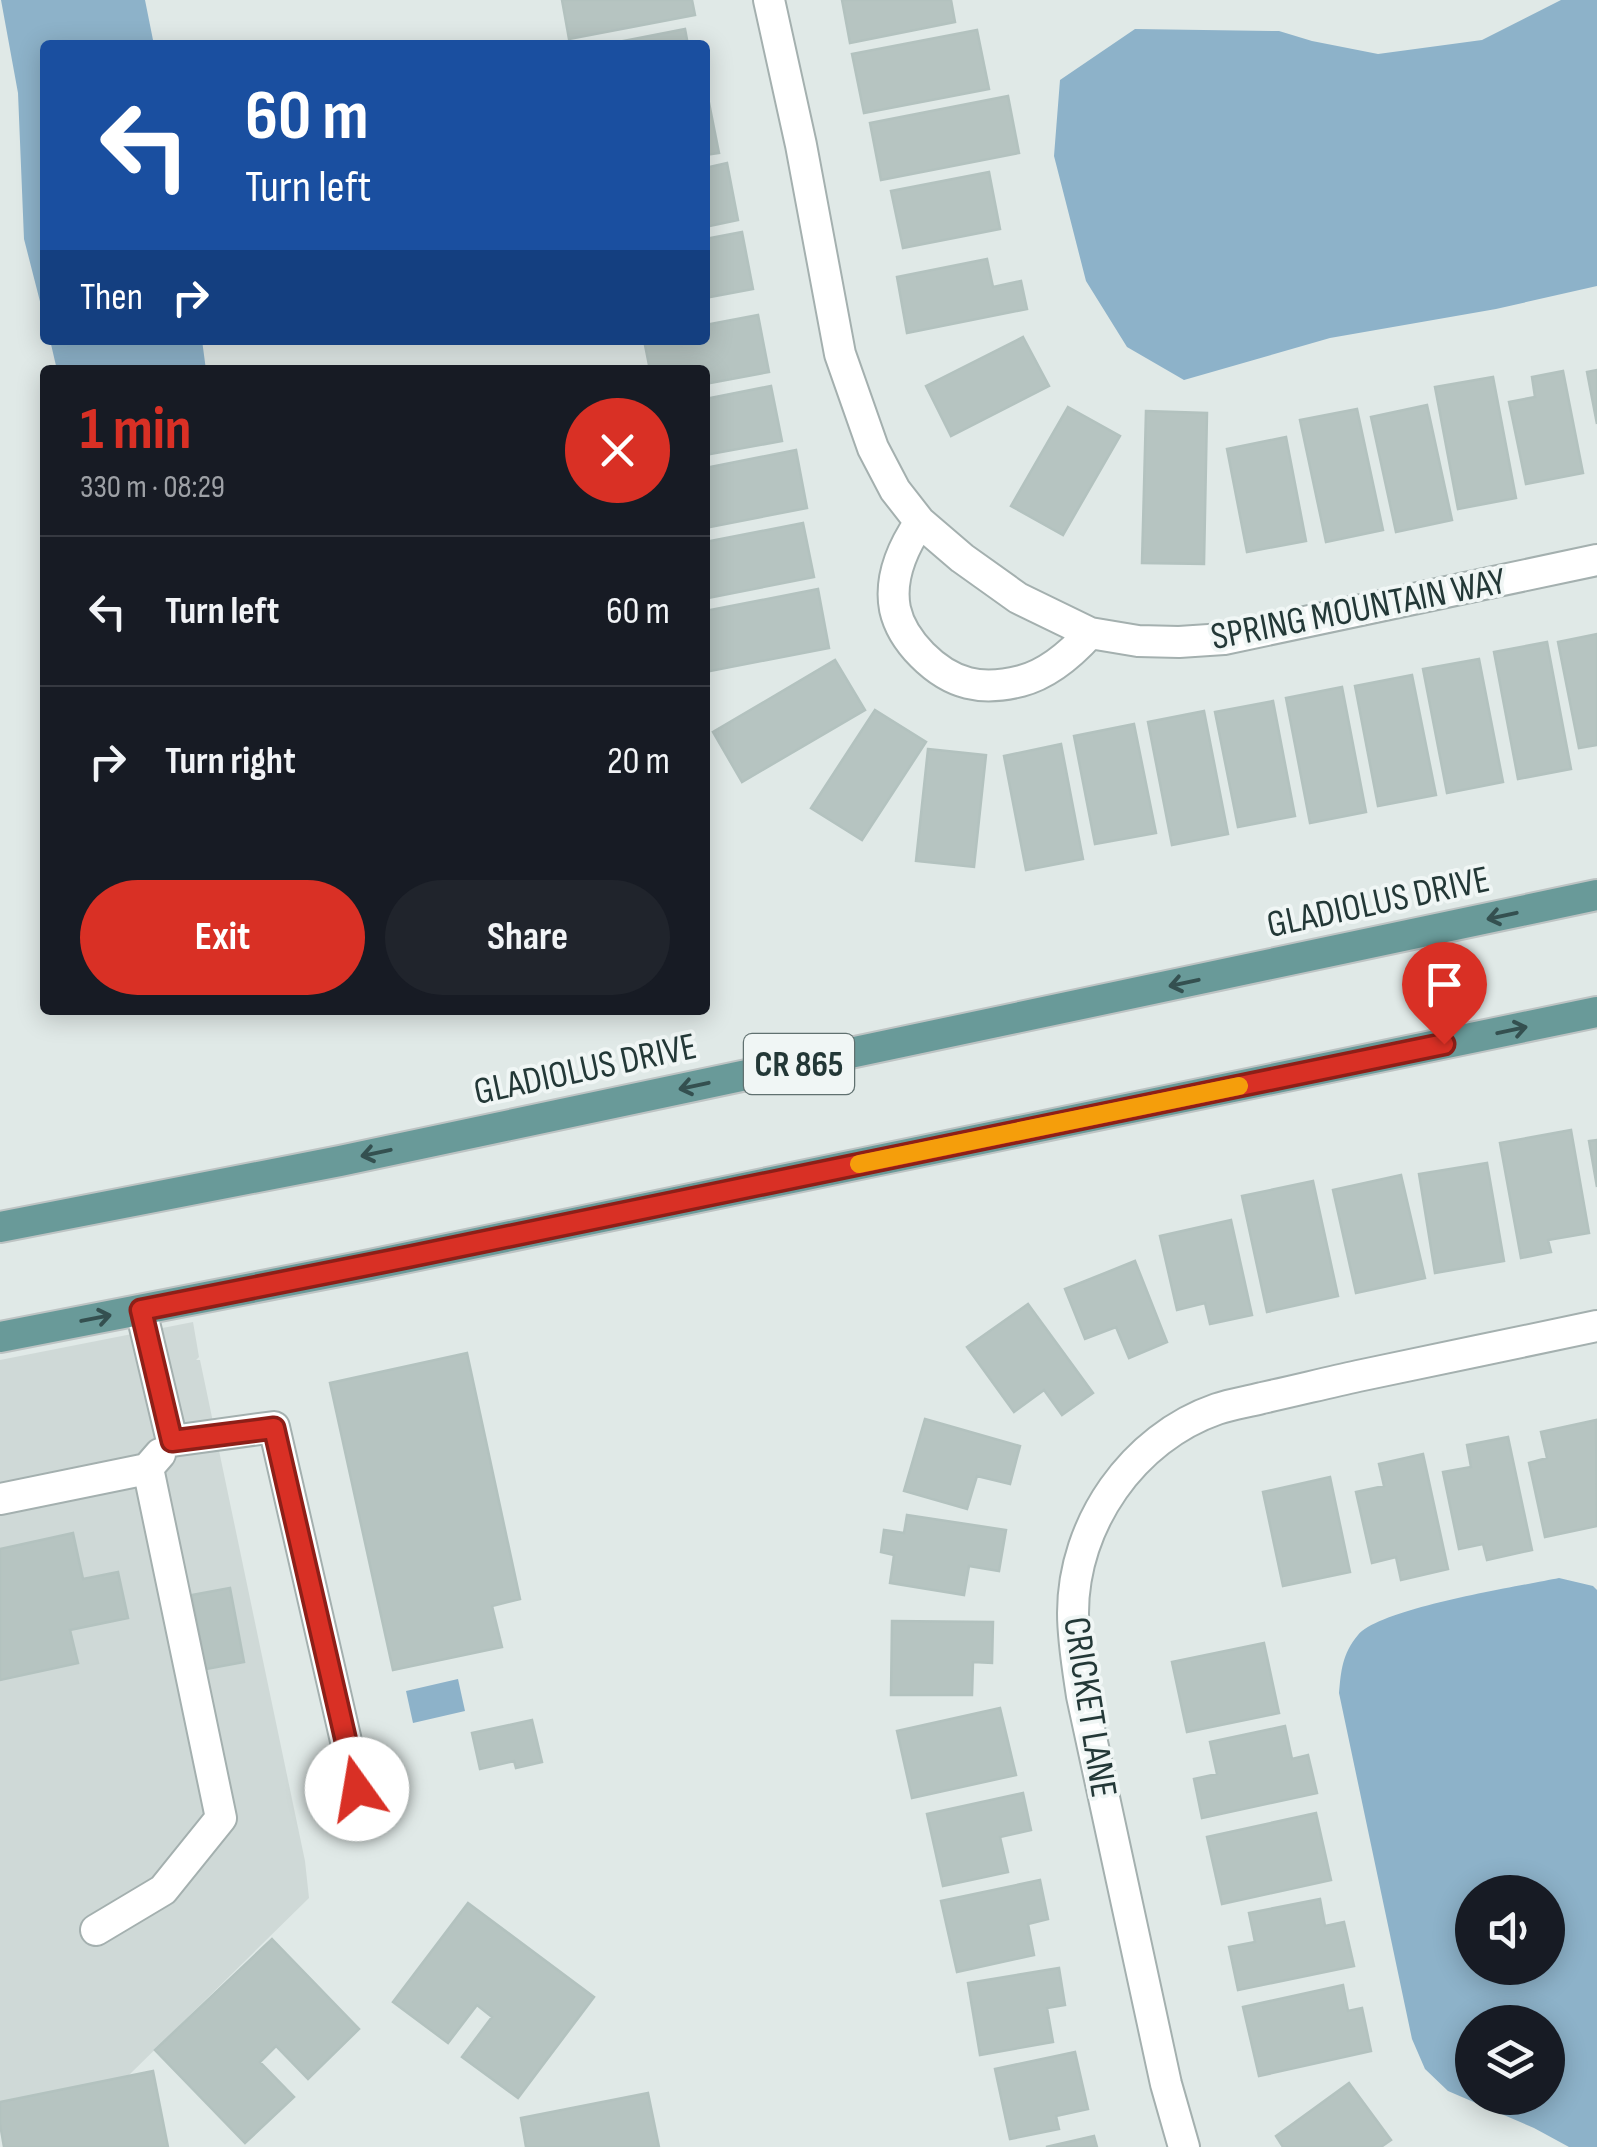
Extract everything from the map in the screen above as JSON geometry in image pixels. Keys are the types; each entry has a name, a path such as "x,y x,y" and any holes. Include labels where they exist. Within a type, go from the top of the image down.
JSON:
{"main road":[{"name":"GLADIOLUS DRIVE","path":"0,1228 359,1157 1597,896"},
{"path":"0,1337 370,1265 1597,1012"}],"street":[{"name":"SPRING MOUNTAIN WAY","path":"769,0 840,354 873,448 895,490 920,522 1018,598 1090,633 1138,641 1179,642 1224,639 1597,560"},
{"path":"920,522 900,557 894,582 895,609 904,632 922,656 943,671 967,683 998,685 1025,680 1051,668 1090,633"},
{"path":"141,1310 172,1441"},
{"name":"CRICKET LANE","path":"1184,2147 1162,2065 1075,1652 1073,1610 1079,1562 1092,1523 1113,1488 1146,1452 1179,1426 1218,1408 1597,1326"},
{"path":"0,1499 148,1468 172,1441 274,1428 357,1789"},
{"path":"96,1930 163,1890 221,1818 148,1468"}],"shaded area":[{"path":"193,1322 199,1357 196,1360 200,1360 305,1861 309,1898 127,2077 0,2107 0,1360"}],"water":[{"path":"1,0 145,0 153,40 40,40 40,301 24,239 18,93"},
{"path":"1561,0 1597,0 1597,286 1496,309 1330,338 1184,380 1127,347 1086,281 1054,156 1060,80 1135,29 1279,31 1378,54 1482,40"},
{"path":"51,345 203,345 205,365 56,365"},
{"path":"1559,1578 1597,1590 1597,2147 1569,2147 1504,2115 1565,2115 1565,2005 1455,2005 1455,2094 1425,2069 1412,2039 1339,1693 1345,1656 1358,1635 1371,1625 1421,1607"},
{"path":"458,1679 465,1711 413,1723 406,1691"}],"building":[{"path":"562,0 692,0 695,15 569,39"},
{"path":"842,0 951,0 955,22 850,43"},
{"path":"685,29 687,40 629,40"},
{"path":"977,30 989,89 864,113 852,54"},
{"path":"1008,96 1019,153 881,180 870,123"},
{"path":"710,108 719,153 710,154"},
{"path":"727,163 738,220 710,226 710,167"},
{"path":"989,172 1000,229 903,248 891,191"},
{"path":"742,232 753,289 710,297 710,238"},
{"path":"987,259 993,287 1021,281 1027,309 907,333 897,277"},
{"path":"758,315 769,372 710,383 710,365 649,365 645,345 710,345 710,324"},
{"path":"1023,337 1049,386 951,436 926,386"},
{"path":"1597,370 1597,424 1587,372"},
{"path":"1563,371 1583,473 1526,484 1509,402 1535,397 1532,377"},
{"path":"1493,377 1516,498 1458,509 1435,387"},
{"path":"771,386 782,441 710,454 710,398"},
{"path":"1427,405 1452,520 1396,532 1371,417"},
{"path":"1068,407 1120,436 1063,535 1011,506"},
{"path":"1357,409 1383,530 1326,542 1300,420"},
{"path":"1146,411 1207,413 1204,564 1142,563"},
{"path":"1286,437 1306,541 1247,552 1227,449"},
{"path":"796,450 807,508 710,527 710,467"},
{"path":"803,523 814,577 710,598 710,541"},
{"path":"818,589 829,648 710,671 710,610"},
{"path":"1597,634 1597,745 1579,748 1558,642"},
{"path":"1547,642 1571,769 1518,779 1494,652"},
{"path":"1479,659 1503,782 1447,793 1423,669"},
{"path":"835,660 865,710 742,782 713,732"},
{"path":"1412,675 1436,795 1378,806 1355,686"},
{"path":"1342,687 1366,812 1310,823 1286,698"},
{"path":"1273,701 1295,816 1238,827 1215,712"},
{"path":"875,710 926,742 862,840 811,808"},
{"path":"1204,711 1228,834 1172,845 1148,722"},
{"path":"1134,724 1156,833 1095,844 1074,736"},
{"path":"1061,744 1083,859 1026,870 1004,756"},
{"path":"928,749 986,755 974,867 916,861"},
{"path":"1571,1130 1589,1233 1548,1240 1551,1252 1521,1258 1500,1143"},
{"path":"1597,1140 1597,1187 1589,1141"},
{"path":"1487,1163 1504,1261 1435,1273 1419,1174"},
{"path":"1401,1175 1425,1278 1356,1293 1333,1190"},
{"path":"1313,1181 1338,1296 1267,1312 1242,1196"},
{"path":"1231,1220 1252,1315 1210,1324 1205,1303 1177,1310 1160,1236"},
{"path":"1135,1261 1167,1342 1129,1358 1116,1327 1085,1339 1065,1289"},
{"path":"1028,1304 1093,1393 1062,1415 1044,1390 1014,1412 967,1347"},
{"path":"467,1353 520,1599 492,1606 502,1647 393,1670 330,1383"},
{"path":"925,1419 1020,1446 1010,1484 977,1476 967,1509 904,1491"},
{"path":"1596,1420 1597,1526 1545,1537 1529,1463 1547,1458 1541,1432"},
{"path":"1508,1437 1532,1550 1487,1560 1483,1544 1459,1549 1443,1472 1471,1467 1467,1445"},
{"path":"1423,1454 1448,1569 1401,1580 1396,1557 1372,1563 1356,1492 1384,1486 1379,1464"},
{"path":"1330,1477 1350,1572 1283,1586 1263,1492"},
{"path":"907,1515 1006,1530 999,1571 969,1566 964,1595 890,1583 894,1555 881,1552 884,1530 904,1533"},
{"path":"73,1533 83,1579 118,1572 128,1618 70,1630 78,1663 0,1680 0,1549"},
{"path":"230,1588 244,1662 206,1669 192,1595"},
{"path":"892,1621 993,1622 992,1663 973,1662 972,1695 891,1695"},
{"path":"1264,1643 1279,1713 1187,1732 1172,1662"},
{"path":"1000,1708 1016,1775 912,1798 897,1731"},
{"path":"532,1720 542,1762 516,1768 514,1761 480,1769 472,1733"},
{"path":"1285,1726 1292,1759 1308,1755 1317,1793 1202,1818 1194,1779 1217,1774 1210,1742"},
{"path":"1023,1793 1031,1830 1000,1837 1008,1872 943,1886 927,1814"},
{"path":"1316,1813 1331,1880 1222,1904 1207,1837"},
{"path":"1040,1880 1048,1919 1028,1924 1034,1955 957,1972 941,1901"},
{"path":"1320,1899 1325,1926 1344,1922 1354,1966 1238,1990 1229,1947 1255,1942 1249,1913"},
{"path":"468,1903 594,1997 518,2098 462,2057 492,2017 477,2005 448,2043 393,2002"},
{"path":"272,1939 359,2029 308,2079 276,2046 260,2062 294,2097 245,2143 155,2050"},
{"path":"1059,1968 1065,2005 1047,2008 1053,2042 980,2055 968,1983"},
{"path":"1343,1985 1348,2011 1362,2008 1371,2051 1259,2076 1243,2007"},
{"path":"1075,2052 1088,2109 1056,2116 1059,2129 1010,2139 995,2069"},
{"path":"153,2071 168,2147 4,2147 0,2102"},
{"path":"1349,2083 1391,2140 1381,2147 1283,2147 1276,2136"},
{"path":"648,2093 659,2147 526,2147 521,2118"},
{"path":"1094,2136 1097,2147 1046,2147"}],"slow traffic":[{"path":"859,1164 1239,1086"}],"route":[{"path":"357,1789 274,1428 172,1441 141,1310 1444,1044"}]}
